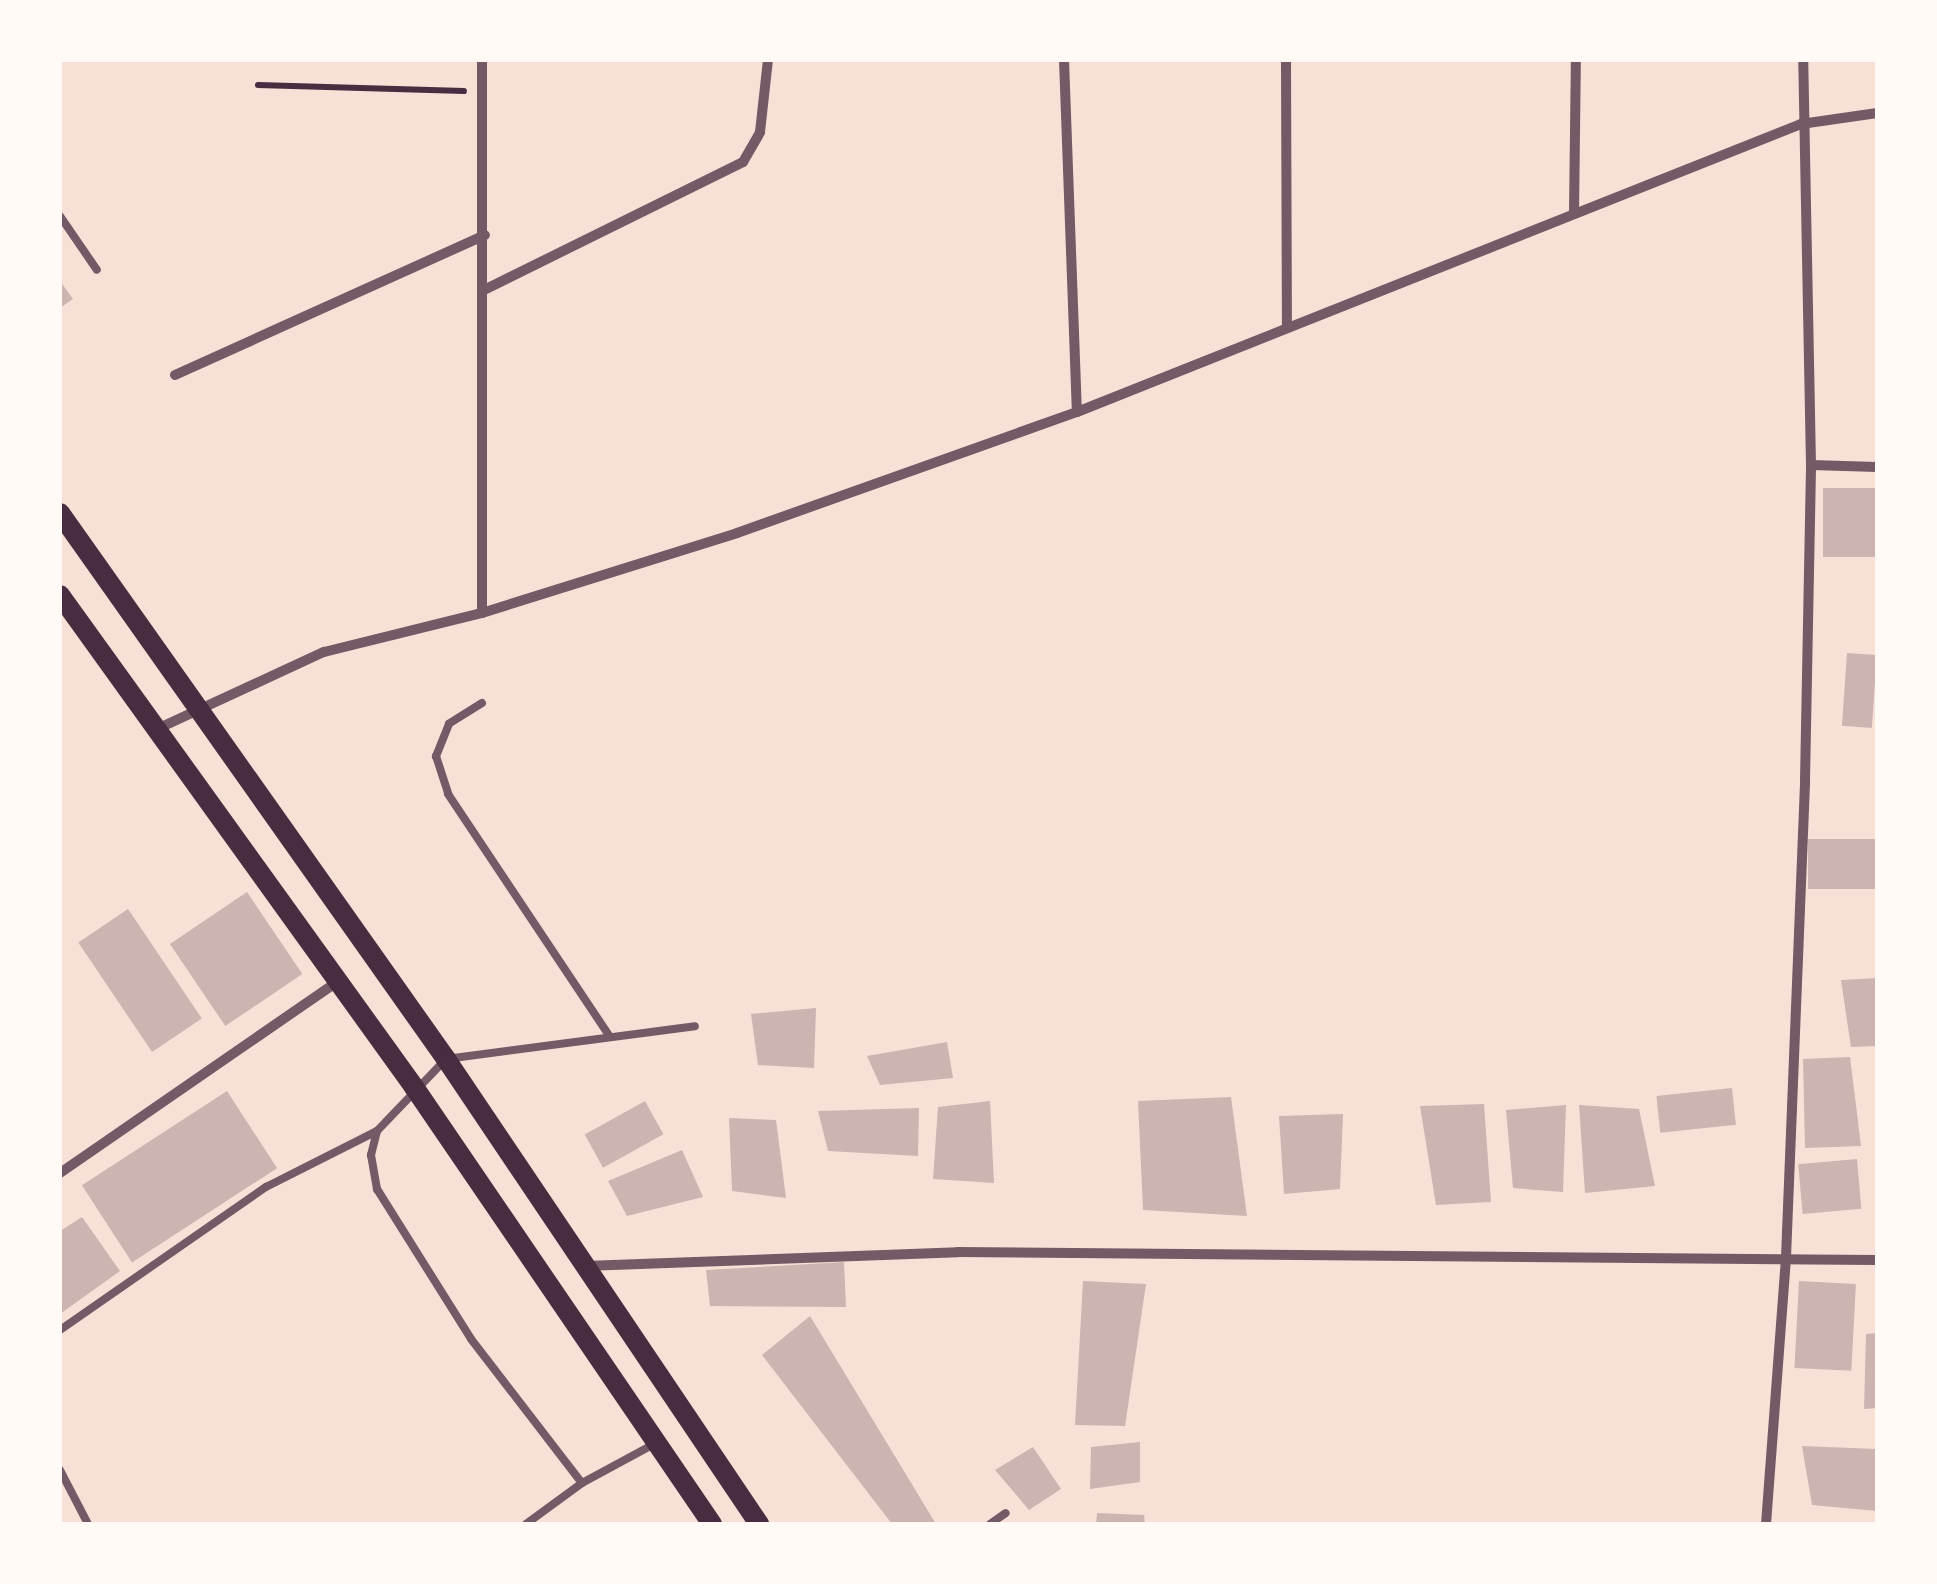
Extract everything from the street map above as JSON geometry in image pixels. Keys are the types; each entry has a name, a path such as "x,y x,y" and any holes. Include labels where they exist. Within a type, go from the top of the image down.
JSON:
{"main road":[{"path":"60,513 446,1059 759,1524"},
{"path":"60,595 335,984 414,1087 712,1524"}],"street":[{"path":"482,60 482,613"},
{"path":"484,290 743,162 760,132 768,60"},
{"path":"1064,60 1077,412"},
{"path":"1286,60 1287,328"},
{"path":"1574,214 1576,60"},
{"path":"1766,1524 1786,1257 1811,465 1801,124 1803,60"},
{"path":"157,729 194,707 324,652 482,613 737,533 1077,412 1801,124 1877,112"},
{"path":"175,375 485,235"},
{"path":"1811,465 1877,467"},
{"path":"60,1173 335,984"},
{"path":"584,1266 958,1252 1877,1260"}],"lane":[{"path":"60,216 98,270"},
{"path":"482,703 448,724 436,756 448,794 609,1035"},
{"path":"60,1330 266,1187 377,1131 414,1087 446,1059 695,1026"},
{"path":"377,1131 371,1155 376,1189 471,1340 582,1483"},
{"path":"526,1524 582,1483 655,1444"},
{"path":"60,1470 88,1524"},
{"path":"990,1524 1006,1512"}],"path":[{"path":"258,84 480,92"}],"building":[{"path":"60,281 73,299 60,308"},
{"path":"1823,488 1877,488 1877,557 1823,557"},
{"path":"1847,653 1877,655 1872,728 1842,726"},
{"path":"1808,839 1877,839 1877,889 1808,889"},
{"path":"247,892 302,974 225,1026 170,944"},
{"path":"128,909 202,1018 152,1052 78,943"},
{"path":"1877,978 1877,1046 1851,1047 1841,980"},
{"path":"816,1008 814,1068 758,1065 751,1014"},
{"path":"947,1042 953,1078 880,1085 867,1056"},
{"path":"1850,1057 1861,1146 1805,1148 1803,1059"},
{"path":"1732,1088 1736,1125 1660,1133 1656,1096"},
{"path":"227,1091 277,1168 132,1262 82,1185"},
{"path":"1231,1097 1247,1216 1143,1210 1138,1101"},
{"path":"645,1101 663,1134 603,1168 585,1134"},
{"path":"990,1101 994,1183 933,1179 938,1107"},
{"path":"1484,1104 1491,1202 1436,1205 1420,1106"},
{"path":"1566,1105 1563,1192 1513,1188 1506,1110"},
{"path":"1579,1105 1639,1109 1655,1186 1585,1193"},
{"path":"919,1108 918,1156 828,1151 818,1111"},
{"path":"1343,1114 1340,1189 1284,1194 1279,1116"},
{"path":"729,1118 776,1120 786,1198 732,1191"},
{"path":"682,1150 703,1197 627,1216 608,1181"},
{"path":"1857,1159 1861,1209 1803,1214 1798,1164"},
{"path":"82,1217 120,1271 60,1314 60,1231"},
{"path":"844,1262 846,1307 710,1306 706,1270"},
{"path":"1083,1281 1146,1284 1125,1426 1075,1425"},
{"path":"1799,1281 1856,1284 1851,1371 1794,1368"},
{"path":"810,1316 936,1524 892,1524 762,1355"},
{"path":"1877,1333 1877,1408 1864,1409 1866,1334"},
{"path":"1140,1442 1140,1482 1090,1489 1091,1447"},
{"path":"1802,1446 1877,1449 1877,1511 1812,1505"},
{"path":"1033,1447 1061,1489 1029,1510 995,1470"},
{"path":"1097,1513 1144,1515 1145,1524 1096,1524"}]}
